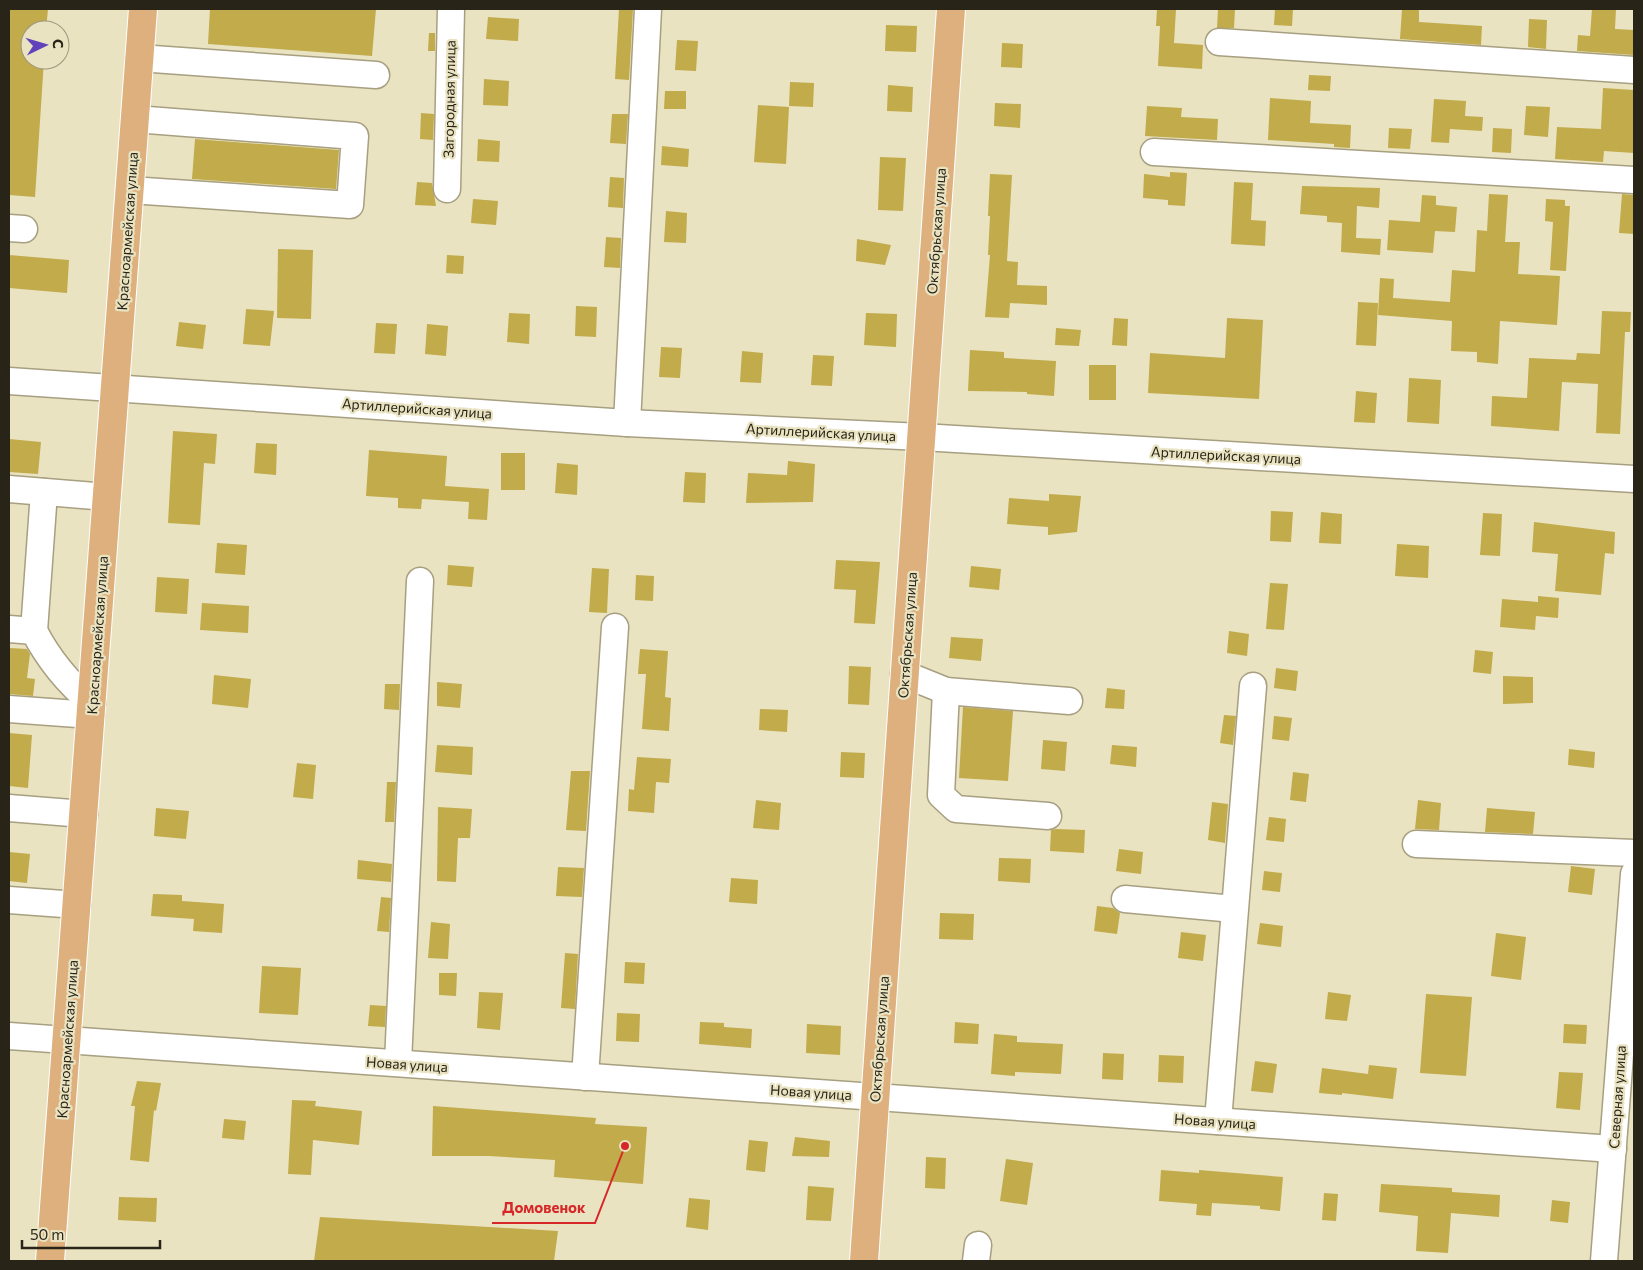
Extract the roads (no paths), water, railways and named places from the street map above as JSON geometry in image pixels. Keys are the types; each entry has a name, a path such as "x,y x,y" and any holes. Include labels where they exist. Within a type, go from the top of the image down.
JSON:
{"main road":[{"name":"Красноармейская улица","path":"50,1261 143,9"},
{"name":"Октябрьская улица","path":"864,1261 951,9"}],"street":[{"name":"Загородная улица","path":"447,189 451,9"},
{"path":"627,422 648,9"},
{"path":"1219,42 1634,70"},
{"path":"140,58 376,75"},
{"path":"130,190 350,205 355,136 135,118"},
{"path":"1154,152 1634,180"},
{"name":"Артиллерийская улица","path":"9,381 627,422 922,437 1634,479"},
{"path":"9,489 107,497"},
{"path":"44,492 34,630 57,668 92,709"},
{"path":"398,1063 420,581"},
{"path":"584,1076 615,627"},
{"path":"9,629 34,630"},
{"path":"904,674 946,692 1069,701"},
{"path":"1218,1121 1253,686"},
{"path":"946,692 941,795 956,808 1048,816"},
{"path":"9,709 92,709"},
{"path":"9,808 84,814"},
{"path":"1416,844 1634,853"},
{"name":"Северная улица","path":"1604,1261 1613,1149 1630,989 1634,874"},
{"path":"1125,899 1234,909"},
{"path":"9,900 77,905"},
{"name":"Новая улица","path":"9,1036 1613,1149"}],"place":[{"name":"Домовенок","path":"625,1146"}]}
